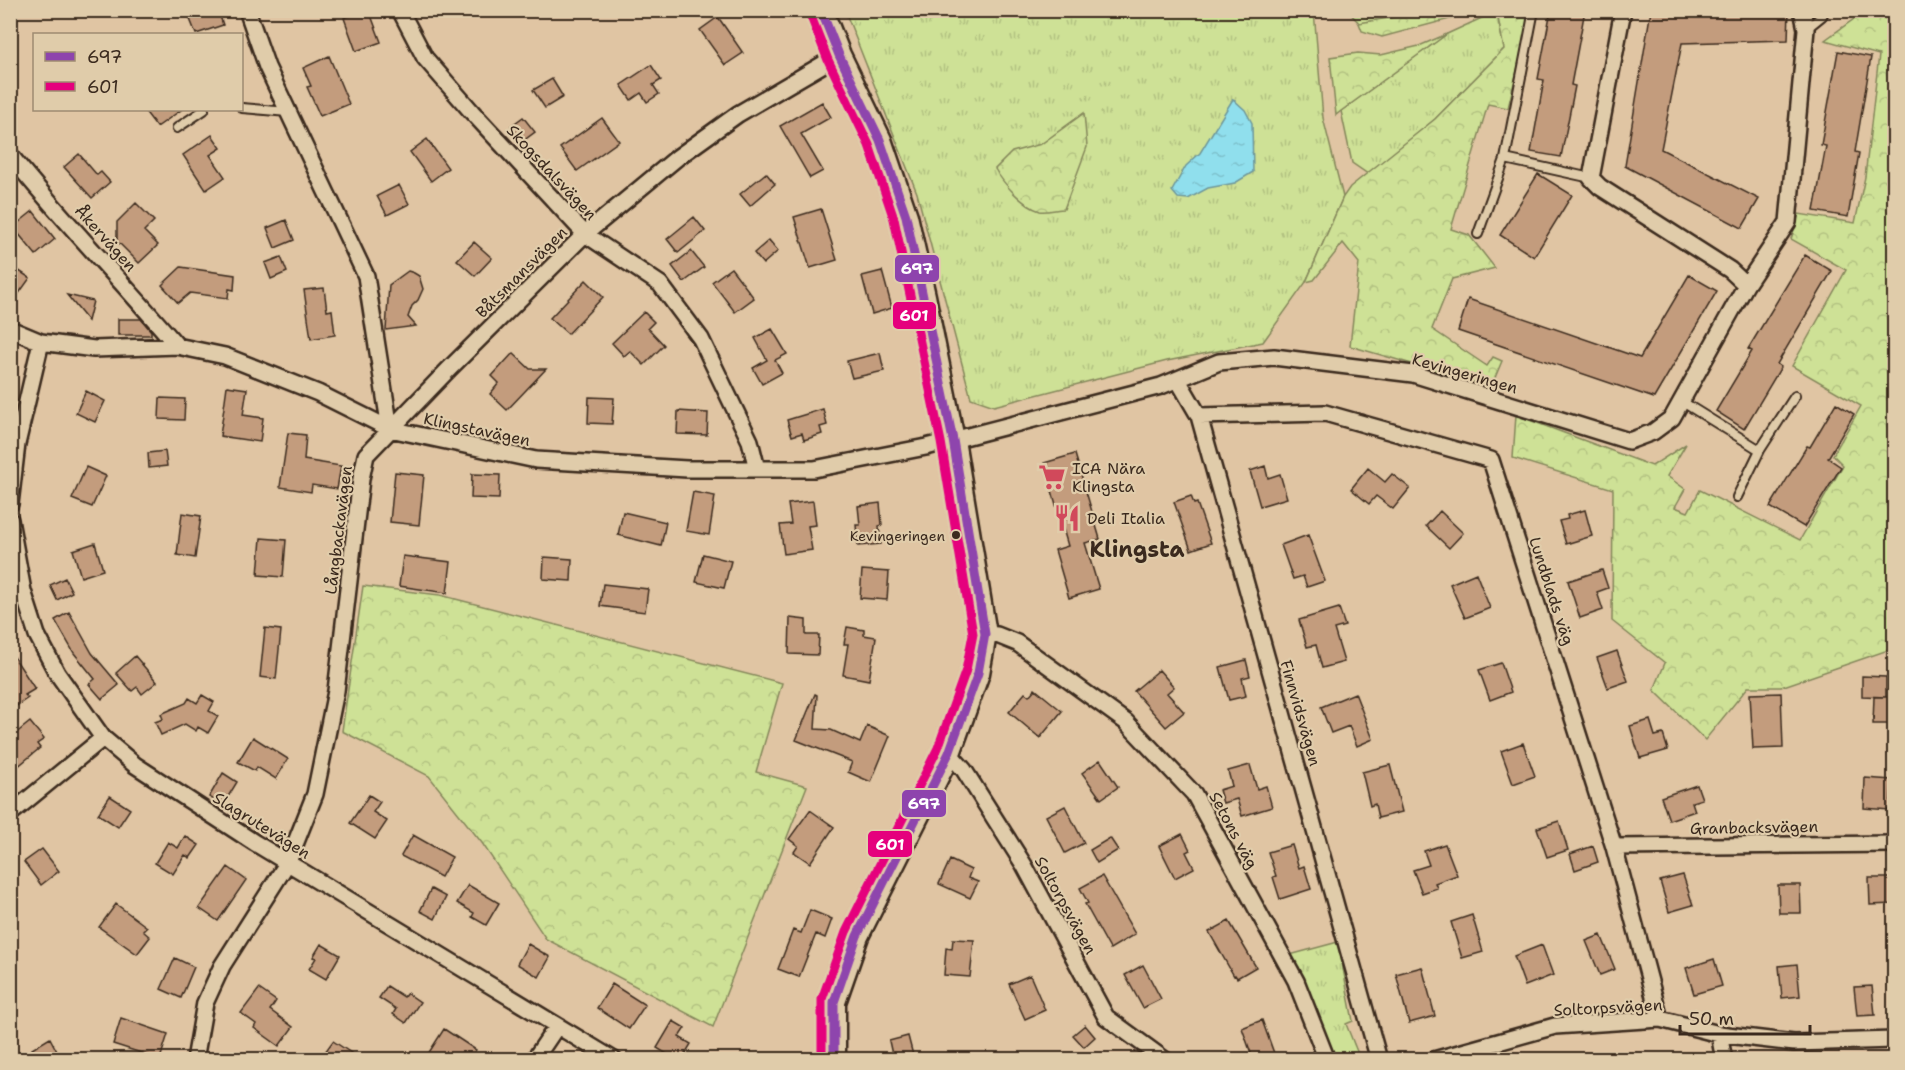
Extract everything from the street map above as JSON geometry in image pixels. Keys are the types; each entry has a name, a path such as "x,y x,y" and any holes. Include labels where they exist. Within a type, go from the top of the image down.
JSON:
{"street":[{"path":"247,10 267,67 366,276 390,429"},
{"name":"Skogsdalsvägen","path":"400,10 425,58 585,234 660,284 701,339 750,441 757,469"},
{"path":"822,10 839,55 880,140 906,216 953,440 985,634 978,673 949,753 857,936 834,1002 834,1059"},
{"path":"1623,10 1591,178 1600,187 1730,270 1746,285"},
{"name":"Kevingeringen","path":"953,440 1161,386 1219,362 1274,357 1413,374 1629,441 1653,432 1672,418 1746,285 1788,222 1806,29 1802,10"},
{"name":"Båtsmansvägen","path":"390,429 585,234 678,157 738,114 839,55"},
{"name":"Åkervägen","path":"10,155 177,346"},
{"name":"Klingstavägen","path":"10,329 41,342 94,349 177,346 225,356 318,393 390,429 537,460 687,469 814,469 953,440"},
{"path":"10,504 17,444 41,342"},
{"name":"Finnvidsvägen","path":"1178,380 1199,417 1379,1059"},
{"name":"Lundblads väg","path":"1199,417 1325,413 1491,460 1614,847 1660,1019"},
{"name":"Långbackavägen","path":"197,1058 205,1003 222,966 288,862 315,794 336,691 361,479 366,455 390,429"},
{"name":"Slagrutevägen","path":"10,520 23,591 37,635 57,673 103,738 135,765 255,843 614,1059"},
{"name":"Setons väg","path":"985,634 997,635 1017,643 1126,722 1194,794 1296,981 1327,1059"},
{"path":"10,814 103,738"},
{"name":"Soltorpsvägen","path":"949,753 964,770 1024,865 1106,1017 1165,1059"},
{"name":"Granbacksvägen","path":"1614,847 1894,844"},
{"name":"Soltorpsvägen","path":"1434,1059 1555,1026 1660,1019 1719,1034 1794,1043 1894,1040"},
{"path":"534,1059 557,1026"},
{"path":"1719,1034 1724,1059"}],"lane":[{"path":"1478,234 1505,159 1534,10"},
{"path":"1806,29 1822,16 1825,10"},
{"path":"243,108 289,112"},
{"path":"177,128 202,111"},
{"path":"1505,159 1591,178"},
{"path":"1737,498 1760,450 1796,396"},
{"path":"1681,401 1760,450"}],"green space":[{"path":"1407,10 1480,11 1382,37 1362,31 1359,23 1394,17"},
{"path":"845,11 1314,11 1323,118 1343,197 1306,282 1263,342 1167,361 994,406 971,398 917,193"},
{"path":"1348,11 1407,11 1394,17 1359,23"},
{"path":"1510,11 1529,11 1527,29 1508,108 1488,104 1451,229 1469,235 1495,268 1452,279 1432,329 1487,366 1493,357 1502,361 1491,387 1350,346 1359,263 1343,243 1314,280 1306,282 1343,197 1350,187 1435,119 1504,49 1498,18"},
{"path":"1858,11 1894,11 1894,648 1781,687 1748,687 1705,740 1654,690 1665,663 1612,621 1613,489 1513,458 1516,415 1652,466 1686,444 1667,476 1685,489 1675,507 1688,512 1700,490 1800,540 1843,465 1833,455 1861,406 1792,366 1846,270 1791,239 1799,214 1855,223 1865,177 1879,55 1825,40 1858,16"},
{"path":"1486,16 1498,18 1504,49 1435,119 1368,174 1352,163 1341,111 1447,34"},
{"path":"1447,34 1336,115 1330,57 1358,53 1381,55 1419,46"},
{"path":"1084,113 1087,147 1064,209 1040,211 1014,193 995,169 1012,152 1041,144"},
{"path":"363,586 440,595 782,683 756,772 807,786 713,1027 546,939 482,843 429,776 342,731"},
{"path":"1338,942 1353,1021 1346,1024 1360,1059 1333,1059 1286,956"}],"water":[{"path":"1233,99 1245,110 1252,123 1253,172 1235,183 1208,188 1188,199 1178,198 1172,191 1186,166 1200,153"}],"building":[{"path":"196,10 218,10 223,25 196,33 188,14"},
{"path":"369,10 381,42 356,51 344,18"},
{"path":"1551,10 1585,10 1571,85 1575,86 1561,157 1531,152 1544,80 1538,79"},
{"path":"1651,10 1789,10 1788,40 1682,43 1661,149 1759,199 1742,228 1625,166"},
{"path":"718,17 743,53 725,65 700,30"},
{"path":"1838,51 1871,57 1855,152 1859,153 1848,217 1814,211 1826,146 1821,145"},
{"path":"329,56 349,104 320,116 307,87 311,86 303,68"},
{"path":"651,65 661,80 653,85 659,94 647,102 641,93 631,100 621,85"},
{"path":"552,79 563,97 545,108 533,90"},
{"path":"822,102 831,117 801,134 823,171 810,178 780,126"},
{"path":"145,111 180,111 157,127"},
{"path":"523,117 535,132 523,141 511,126"},
{"path":"602,118 619,141 577,171 560,148"},
{"path":"212,135 221,148 210,155 225,177 206,190 183,155"},
{"path":"427,139 448,168 431,181 410,152"},
{"path":"79,154 97,175 101,172 110,182 92,198 64,167"},
{"path":"766,173 775,184 750,206 740,194"},
{"path":"1538,174 1572,195 1534,257 1500,235"},
{"path":"399,185 409,204 387,215 377,196"},
{"path":"136,203 154,221 144,231 158,245 139,263 117,241 117,222"},
{"path":"821,209 837,260 810,268 794,217"},
{"path":"33,211 55,239 36,255 13,227"},
{"path":"694,217 705,231 678,253 667,239"},
{"path":"286,220 294,240 275,248 267,228"},
{"path":"769,240 778,251 763,264 754,253"},
{"path":"474,242 492,258 475,276 457,260"},
{"path":"691,251 704,267 684,282 672,266"},
{"path":"1805,255 1832,271 1777,364 1781,367 1744,429 1716,411 1752,351 1748,349"},
{"path":"281,257 287,272 271,279 265,263"},
{"path":"10,265 30,278 10,306"},
{"path":"181,267 235,275 234,290 229,289 228,298 190,293 178,303 162,285"},
{"path":"731,268 754,298 735,312 712,282"},
{"path":"408,271 419,276 423,289 408,317 416,326 386,330 389,285"},
{"path":"882,271 892,308 872,314 862,276"},
{"path":"1689,275 1717,291 1654,398 1458,331 1468,299 1640,358"},
{"path":"586,280 603,297 568,334 550,318"},
{"path":"324,288 327,311 332,310 335,335 311,339 304,290"},
{"path":"67,295 93,301 88,321"},
{"path":"644,312 654,322 648,328 664,345 644,365 630,351 624,356 612,343"},
{"path":"118,319 141,319 151,331 151,335 118,335"},
{"path":"772,329 787,354 775,360 782,373 762,384 753,368 767,360 755,338"},
{"path":"513,353 530,369 546,369 507,410 490,394 499,383 492,376"},
{"path":"880,353 884,371 852,378 847,361"},
{"path":"227,386 247,389 243,415 263,418 260,442 220,436"},
{"path":"86,391 105,401 95,422 76,413"},
{"path":"589,397 614,398 612,424 588,423"},
{"path":"160,398 185,399 184,420 159,419"},
{"path":"1836,403 1854,414 1828,458 1841,467 1804,527 1770,507"},
{"path":"823,409 827,425 820,427 822,434 804,440 802,433 792,436 787,420"},
{"path":"678,411 708,413 707,435 677,434"},
{"path":"288,433 306,435 304,460 341,466 337,489 312,485 311,492 280,487"},
{"path":"165,451 167,466 149,468 148,453"},
{"path":"1075,454 1100,539 1085,543 1099,589 1069,598 1055,550 1068,546 1044,463"},
{"path":"1265,466 1268,478 1280,474 1287,498 1260,506 1250,471"},
{"path":"86,467 106,476 92,507 72,499"},
{"path":"1368,468 1385,482 1392,474 1410,488 1393,509 1376,496 1369,504 1351,489"},
{"path":"395,472 424,475 419,525 390,522"},
{"path":"472,474 500,475 499,499 471,498"},
{"path":"693,492 715,496 709,535 686,531"},
{"path":"1191,496 1194,504 1197,503 1211,543 1191,550 1174,502"},
{"path":"813,501 816,525 808,526 812,550 784,554 780,525 791,524 788,504"},
{"path":"880,503 881,544 858,546 856,525 860,525 858,506"},
{"path":"1585,510 1592,536 1566,544 1559,521 1568,519 1567,515"},
{"path":"1440,511 1463,533 1449,548 1426,526"},
{"path":"623,512 666,522 661,546 618,535"},
{"path":"182,513 201,516 195,558 177,555"},
{"path":"1308,535 1325,581 1307,587 1303,576 1293,579 1281,545"},
{"path":"261,538 286,540 283,577 258,575"},
{"path":"95,543 103,570 81,577 73,550"},
{"path":"703,554 731,561 724,588 696,582"},
{"path":"403,556 451,562 447,593 399,586"},
{"path":"544,557 572,559 571,581 543,579"},
{"path":"862,570 889,572 887,600 860,598"},
{"path":"1602,570 1608,588 1597,592 1603,610 1580,618 1568,581"},
{"path":"1476,573 1490,608 1465,618 1450,584"},
{"path":"65,578 72,592 57,600 50,585"},
{"path":"603,584 648,589 645,612 600,606"},
{"path":"1339,608 1345,626 1334,629 1344,662 1322,668 1316,645 1307,647 1299,620"},
{"path":"69,612 92,653 119,685 102,699 89,684 95,679 74,653 55,620"},
{"path":"790,618 806,620 806,635 819,635 818,655 789,654"},
{"path":"847,627 864,630 864,635 876,637 869,680 843,675 848,644 844,644"},
{"path":"265,628 281,630 276,679 260,677"},
{"path":"10,651 35,689 25,695 28,698 15,707 13,703 10,704"},
{"path":"1617,651 1628,681 1608,688 1597,658"},
{"path":"135,656 157,682 142,694 137,687 132,691 116,673"},
{"path":"1246,660 1250,676 1242,678 1246,696 1229,700 1220,667"},
{"path":"1501,663 1511,692 1490,700 1479,670"},
{"path":"1159,670 1174,687 1167,693 1184,712 1166,727 1134,691"},
{"path":"1862,676 1886,677 1886,697 1862,696"},
{"path":"1035,689 1062,711 1040,738 1009,712 1025,693 1029,696"},
{"path":"1355,693 1373,739 1357,746 1349,726 1331,733 1321,707"},
{"path":"1781,693 1783,748 1753,749 1750,694"},
{"path":"815,694 817,695 815,729 831,730 860,743 867,726 890,736 871,782 848,772 852,762 796,740"},
{"path":"202,695 214,702 209,711 218,716 208,733 198,727 196,731 185,724 161,735 155,722 163,719 161,714 186,703 189,698 197,703"},
{"path":"1874,697 1894,697 1894,724 1873,724"},
{"path":"1650,720 1655,736 1663,734 1668,750 1640,758 1630,726"},
{"path":"30,722 44,739 37,744 40,748 10,773 10,738"},
{"path":"253,737 288,759 276,779 257,767 255,771 238,762"},
{"path":"1523,743 1535,776 1513,784 1501,751"},
{"path":"1100,760 1118,787 1101,799 1082,773"},
{"path":"1250,765 1257,789 1266,786 1272,807 1242,816 1237,799 1223,803 1219,790 1232,786 1228,771"},
{"path":"1390,765 1402,812 1378,818 1375,804 1370,806 1362,772"},
{"path":"223,773 237,782 223,805 209,797"},
{"path":"1865,778 1892,780 1890,810 1864,808"},
{"path":"1697,785 1702,799 1692,802 1695,811 1669,820 1661,797"},
{"path":"369,795 380,802 373,812 387,821 375,839 350,823"},
{"path":"110,796 130,809 118,827 98,814"},
{"path":"1065,806 1084,843 1065,853 1046,816"},
{"path":"810,810 834,827 810,863 794,852 798,846 789,839"},
{"path":"1559,821 1568,850 1547,857 1537,828"},
{"path":"1182,834 1190,850 1186,852 1194,868 1175,878 1159,846"},
{"path":"413,835 452,857 441,877 401,856"},
{"path":"185,836 199,845 190,858 185,855 173,874 155,863 168,842 178,848"},
{"path":"1110,838 1118,850 1097,863 1090,850"},
{"path":"1445,844 1457,875 1435,883 1437,888 1422,893 1413,870 1429,865 1424,851"},
{"path":"1292,845 1299,868 1304,866 1311,889 1280,899 1273,877 1276,876 1268,852"},
{"path":"1593,846 1598,862 1575,870 1570,854"},
{"path":"42,849 59,871 41,885 24,862"},
{"path":"950,860 971,870 968,878 978,882 970,898 939,884"},
{"path":"228,867 246,880 218,921 199,908"},
{"path":"1683,875 1693,905 1669,912 1660,881"},
{"path":"1102,876 1135,934 1110,949 1085,904 1088,903 1080,888"},
{"path":"1869,878 1892,878 1893,904 1870,905"},
{"path":"468,885 499,903 486,925 472,917 474,913 457,903"},
{"path":"1778,885 1800,885 1801,913 1779,913"},
{"path":"431,889 446,897 435,919 420,911"},
{"path":"116,904 147,927 143,931 150,937 137,954 99,927"},
{"path":"810,910 832,919 825,938 816,934 799,977 778,969 793,930 801,933"},
{"path":"1472,915 1483,952 1462,958 1451,922"},
{"path":"1229,921 1256,967 1237,978 1209,932"},
{"path":"1601,935 1615,969 1600,975 1586,941"},
{"path":"953,939 974,940 970,977 944,975 946,948 952,949"},
{"path":"321,944 340,955 326,979 309,969"},
{"path":"528,944 550,957 539,977 517,964"},
{"path":"1542,945 1553,975 1525,986 1514,956"},
{"path":"175,958 194,967 181,998 161,989"},
{"path":"1714,959 1722,986 1694,994 1686,968"},
{"path":"1797,964 1800,996 1782,998 1779,966"},
{"path":"1143,965 1161,999 1143,1008 1125,975"},
{"path":"1422,967 1435,1016 1409,1023 1396,974"},
{"path":"1030,975 1045,1010 1025,1019 1009,984"},
{"path":"612,984 645,1005 629,1029 597,1008"},
{"path":"387,986 404,997 407,993 420,1002 406,1023 393,1014 396,1009 379,998"},
{"path":"1872,986 1875,1015 1857,1016 1854,987"},
{"path":"259,989 276,1001 270,1010 293,1027 279,1046 254,1028 256,1024 241,1013"},
{"path":"121,1018 168,1034 160,1059 113,1044"},
{"path":"1262,1020 1275,1056 1253,1059 1242,1028"},
{"path":"673,1021 685,1028 679,1037 691,1044 682,1059 675,1059 657,1048"},
{"path":"1085,1025 1095,1037 1084,1047 1073,1035"},
{"path":"444,1029 476,1050 469,1059 437,1059 428,1054"},
{"path":"908,1036 914,1059 893,1059 889,1041"},
{"path":"50,1038 61,1059 38,1059 32,1049"},
{"path":"333,1041 360,1059 320,1059"}],"transit line":[{"name":"697","path":"821,10 839,55 880,140 906,216 953,440 985,634 978,673 949,753 857,936 834,1002 834,1060"},
{"name":"601","path":"810,14 828,60 869,145 894,219 941,442 973,634 966,670 938,748 846,932 822,999 822,1060"}],"place":[{"name":"ICA Nära Klingsta","path":"1052,477"},
{"name":"Deli Italia","path":"1067,518"},
{"name":"Kevingeringen","path":"956,535"}],"district":[{"name":"Klingsta","path":"1137,549"}]}
